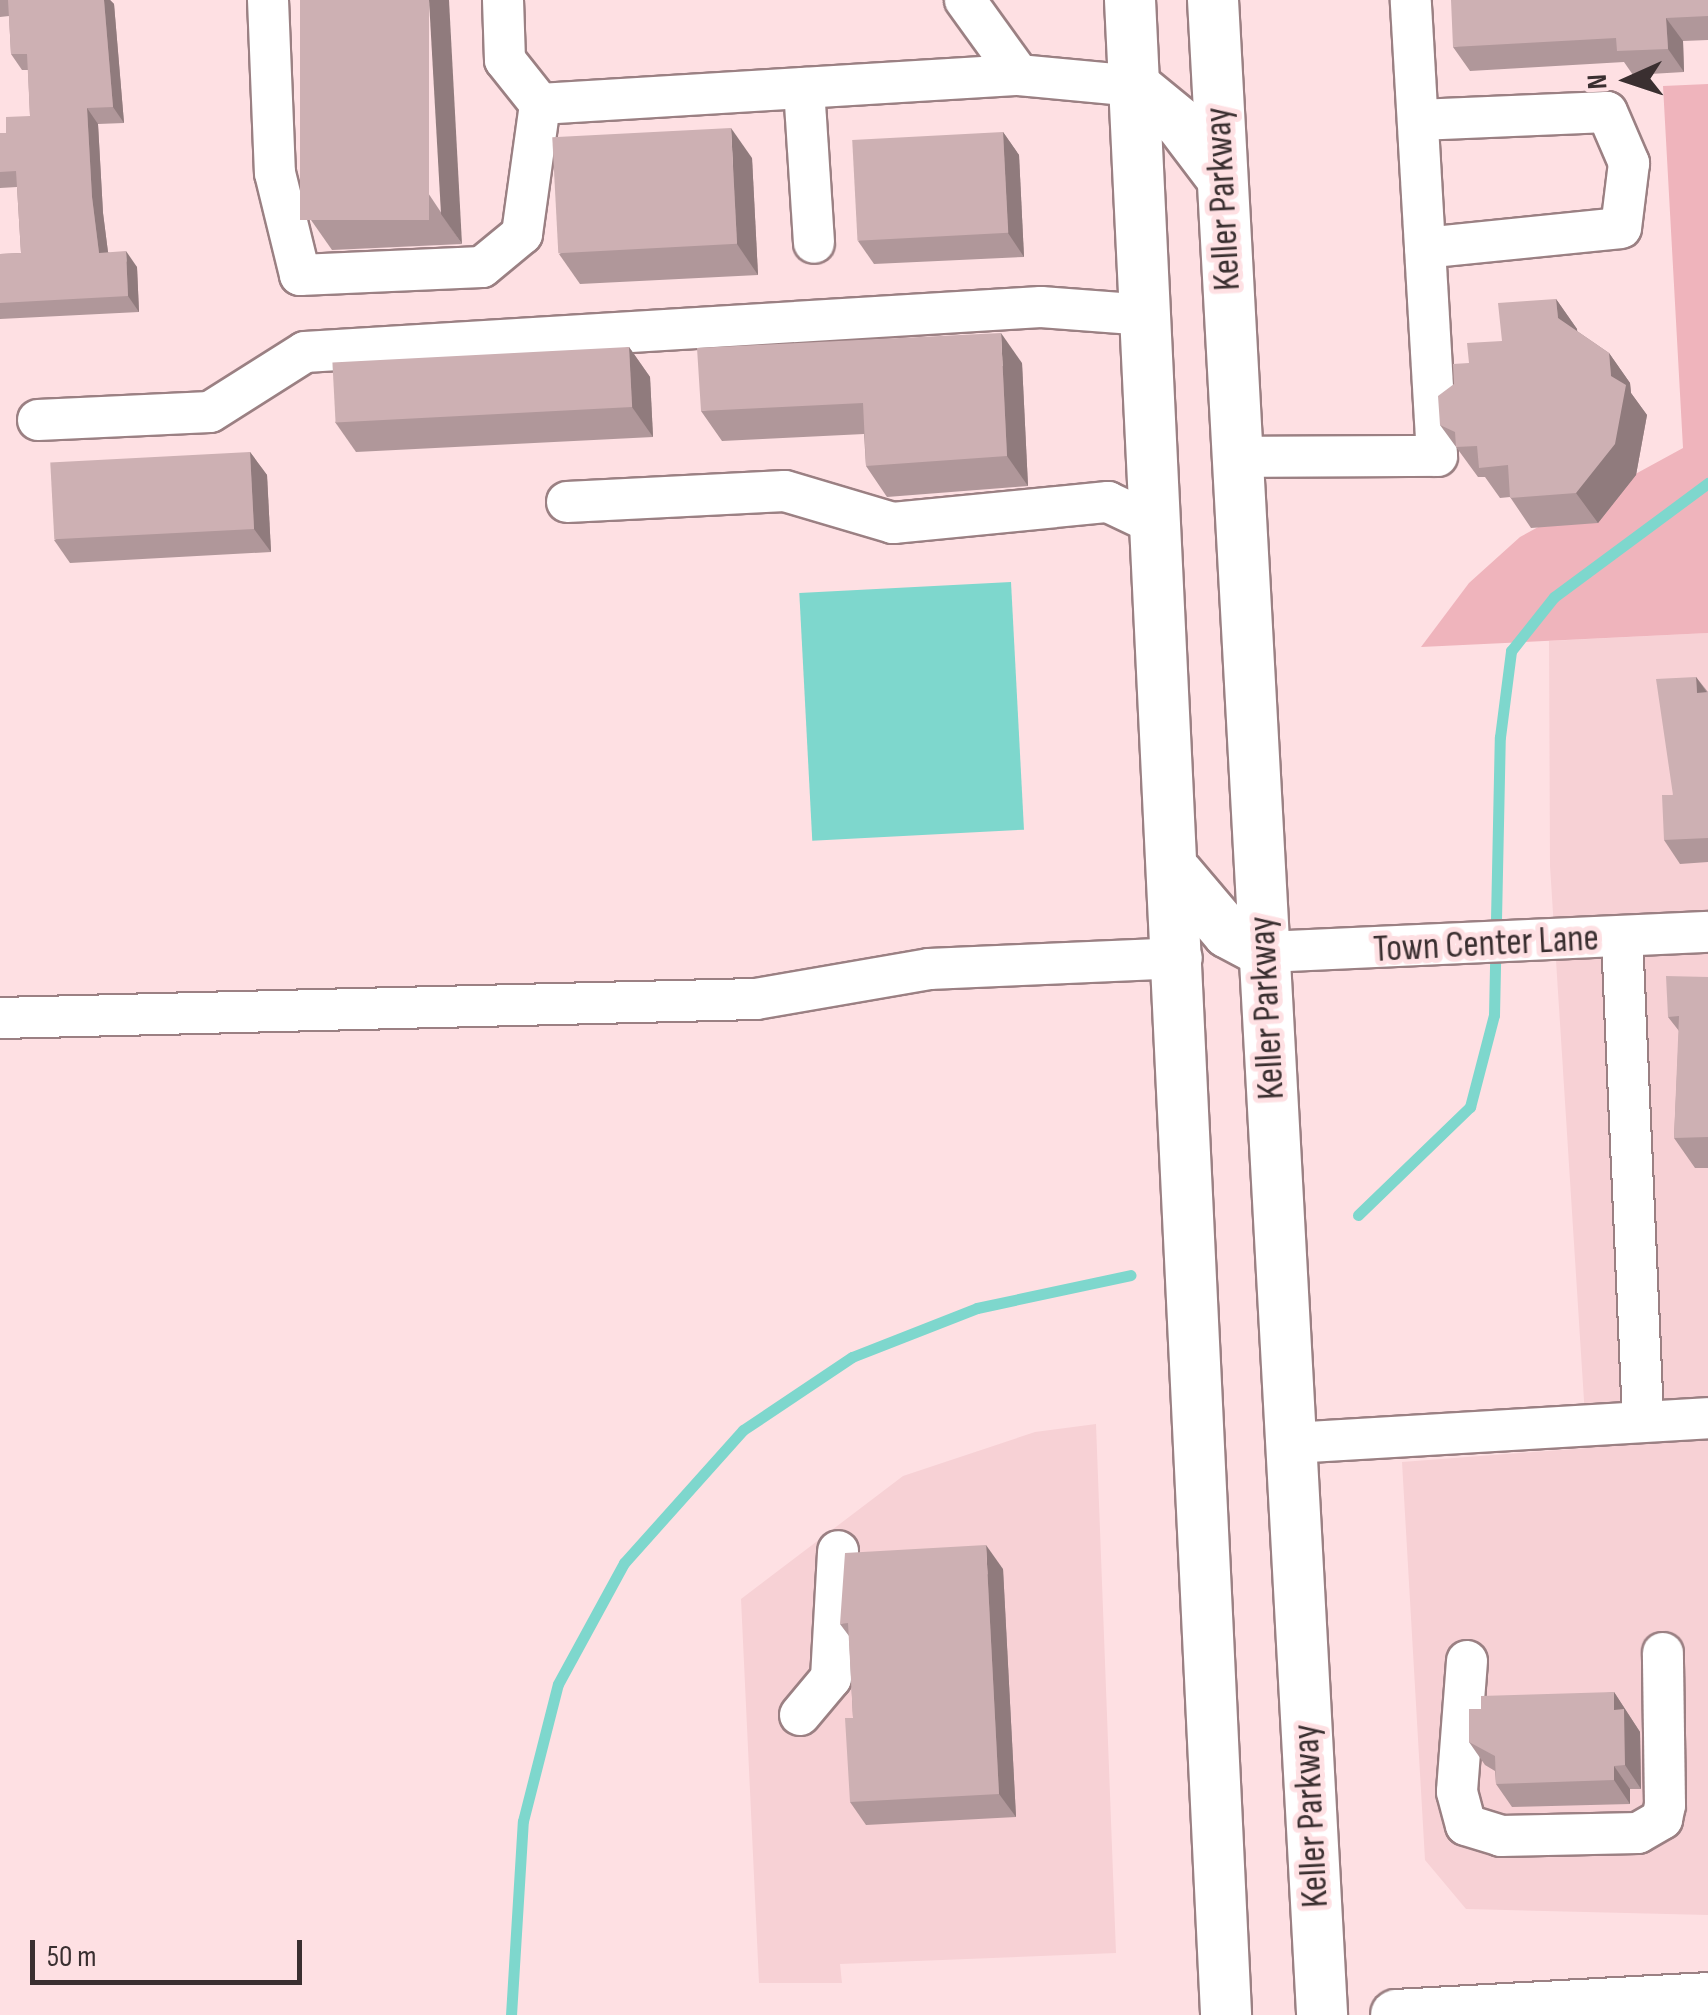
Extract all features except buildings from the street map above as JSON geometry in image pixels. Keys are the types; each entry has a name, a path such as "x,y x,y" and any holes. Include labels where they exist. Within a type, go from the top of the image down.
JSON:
{"main road":[{"path":"1130,0 1178,874 1226,2015"},
{"name":"Keller Parkway","path":"1213,0 1322,2015"},
{"path":"1134,86 1180,123 1221,177"},
{"path":"1178,874 1228,932 1264,952"},
{"path":"1396,2015 1708,1998"}],"street":[{"path":"268,0 275,173 300,275 482,267 522,234 540,104 505,60 502,0"},
{"path":"965,0 1019,75"},
{"path":"1236,457 1437,456 1411,0"},
{"path":"540,104 1019,75 1134,86"},
{"path":"804,88 814,243"},
{"path":"1418,120 1607,112 1629,163 1621,228 1425,248"},
{"path":"38,420 210,412 305,352 1041,308 1147,315"},
{"path":"567,502 784,491 894,522 1108,502 1159,526"},
{"name":"Town Center Lane","path":"1264,952 1446,948 1708,932"},
{"path":"1622,937 1643,1422"},
{"path":"0,1018 756,999 929,968 1182,958"},
{"path":"1291,1443 1708,1418"},
{"path":"852,1606 844,1548 831,1678 801,1730 845,1703 855,1647"},
{"path":"1467,1660 1457,1792 1466,1825 1500,1836 1638,1832 1662,1818 1665,1805 1663,1653"}],"shaded area":[{"path":"1708,84 1708,633 1421,647 1469,583 1520,537 1683,448 1663,86"},
{"path":"1708,633 1708,1915 1466,1909 1425,1860 1402,1462 1587,1448 1550,866 1549,641"},
{"path":"1096,1424 1116,1953 840,1964 842,1983 759,1983 741,1599 903,1476 1035,1432"}],"water":[{"path":"1011,582 1024,830 812,841 799,593"}],"waterway":[{"path":"1358,1215 1470,1107 1494,1015 1500,737 1511,651 1554,597 1708,483"},
{"path":"511,2015 523,1821 558,1684 624,1563 743,1430 852,1357 977,1308 1131,1275"}]}
